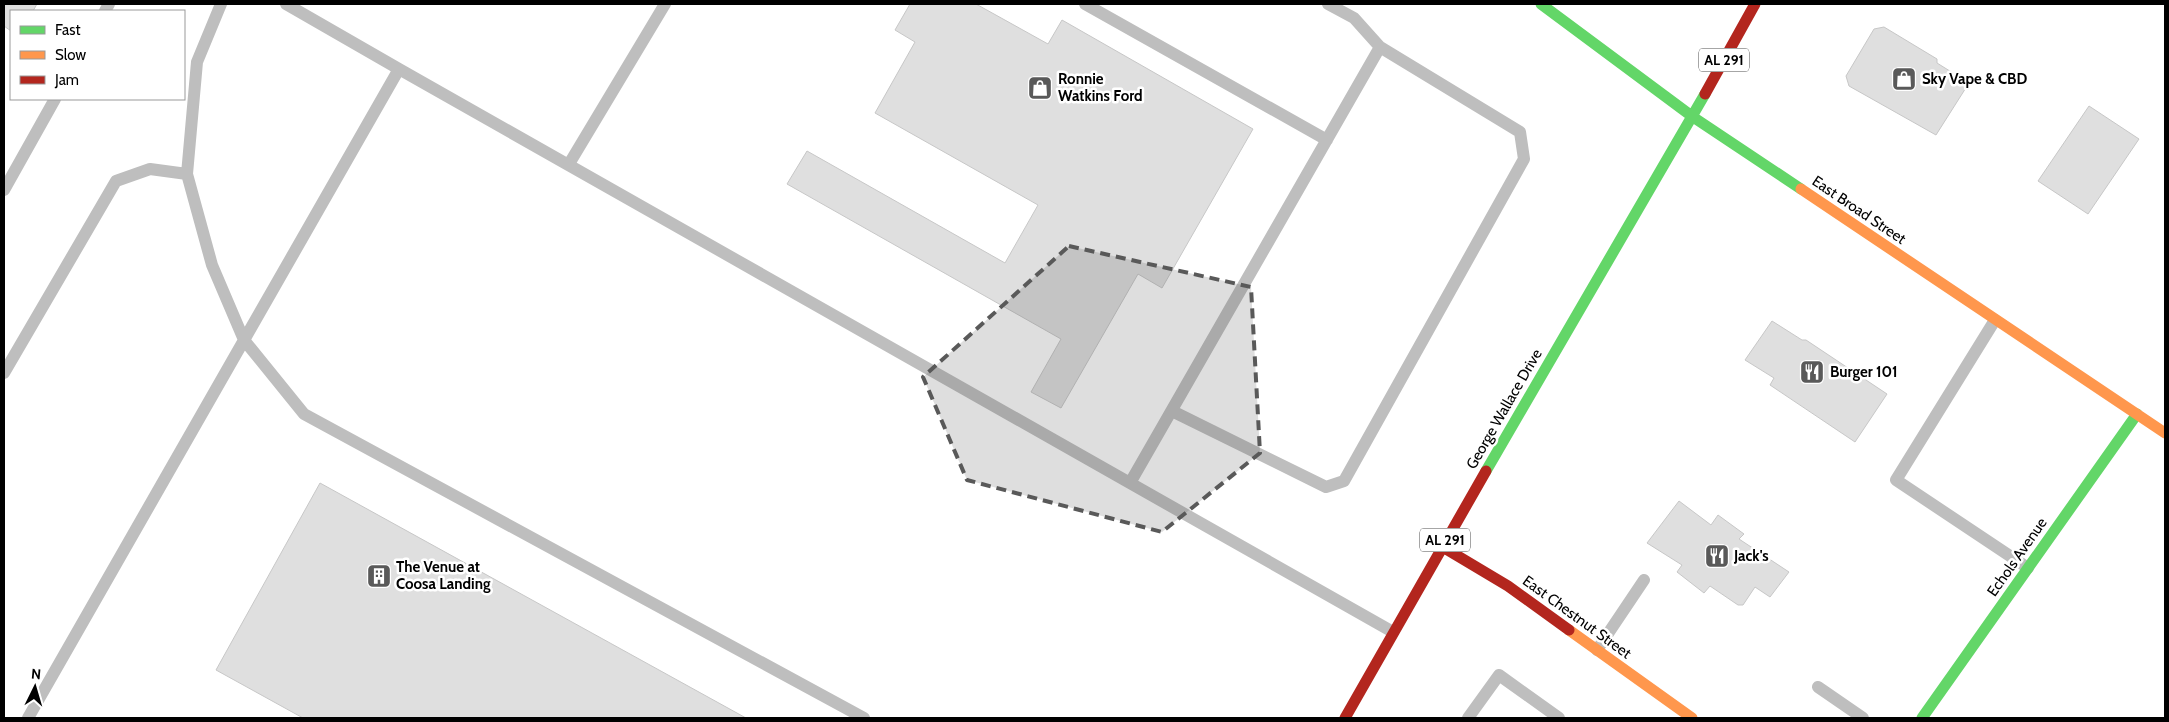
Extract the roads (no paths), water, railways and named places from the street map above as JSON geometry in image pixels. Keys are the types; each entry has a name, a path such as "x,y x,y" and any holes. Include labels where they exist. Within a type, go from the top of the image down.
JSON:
{"main road":[{"name":"East Broad Street","path":"1541,4 1693,117 2165,433"},
{"name":"AL 291","path":"1693,117 1755,4"},
{"name":"George Wallace Drive","path":"1345,718 1442,546 1693,117"},
{"name":"Echols Avenue","path":"1922,718 2137,414"},
{"name":"East Chestnut Street","path":"1442,546 1508,586 1692,718"}],"lane":[{"path":"221,4 197,62 187,174 212,264 244,340 304,414 864,718"},
{"path":"286,4 1393,632"},
{"path":"569,164 665,4"},
{"path":"1085,4 1327,140"},
{"path":"1172,411 1326,487 1344,481 1524,159 1520,132 1380,47 1354,18 1328,4"},
{"path":"1130,483 1380,47"},
{"path":"28,718 400,68"},
{"path":"4,190 54,100"},
{"path":"4,373 116,181 150,169 187,174"},
{"path":"1995,320 1896,480 2028,568"},
{"path":"1597,650 1644,580"},
{"path":"1468,718 1499,675 1559,718"},
{"path":"1818,687 1863,718"}],"place":[{"name":"Sky Vape & CBD","path":"1904,79"},
{"name":"Ronnie Watkins Ford","path":"1040,88"},
{"name":"Burger 101","path":"1812,372"},
{"name":"Jack's","path":"1717,556"},
{"name":"The Venue at Coosa Landing","path":"379,576"}]}
